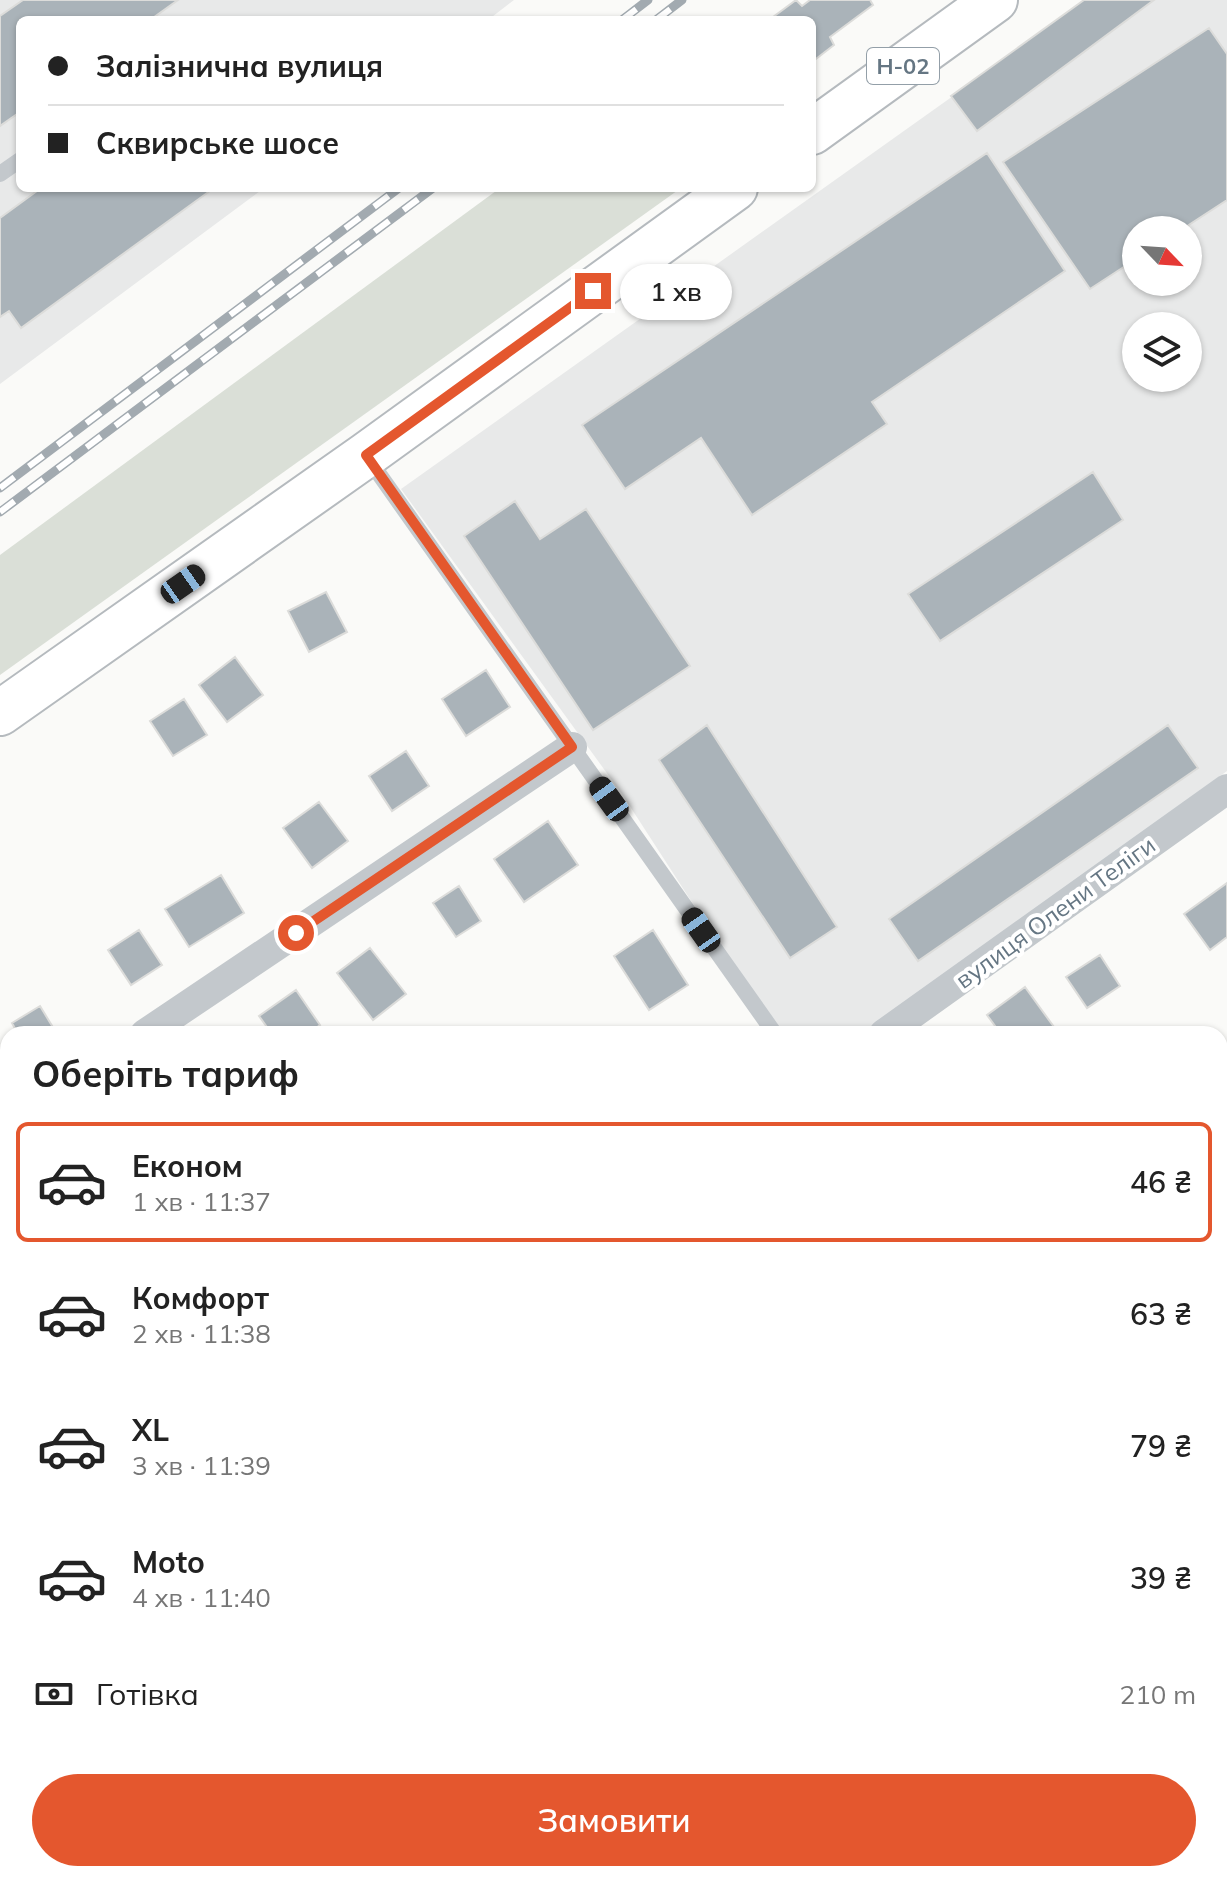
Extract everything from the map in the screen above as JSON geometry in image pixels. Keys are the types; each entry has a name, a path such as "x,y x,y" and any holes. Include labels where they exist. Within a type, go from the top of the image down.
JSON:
{"main road":[{"name":"Н-02","path":"816,129 995,0"},
{"path":"0,713 366,455 729,192"}],"street":[{"path":"157,1026 572,747"},
{"name":"вулиця Олени Теліги","path":"895,1026 1227,789"}],"lane":[{"path":"366,455 769,1026"}],"shaded area":[{"path":"0,0 514,0 493,16 16,16 16,192 259,192 0,384"},
{"path":"1088,0 1227,0 1227,771 873,1026 772,1026 622,794 401,489"},
{"path":"495,192 675,192 0,675 0,555"}],"building":[{"path":"23,0 178,0 156,16 16,16 16,115 0,126 0,16"},
{"path":"796,0 802,6 810,0 870,0 873,5 830,37 834,45 816,59 816,16 774,16"},
{"path":"1084,0 1154,0 977,131 951,96"},
{"path":"1209,28 1227,54 1227,200 1202,216 1122,216 1122,268 1090,289 1003,162"},
{"path":"987,153 1065,271 872,402 887,424 752,515 701,438 625,489 582,425"},
{"path":"36,192 208,192 21,328 9,311 0,317 0,218"},
{"path":"1093,472 1123,520 940,641 908,594"},
{"path":"515,501 540,539 586,509 690,666 593,730 464,536"},
{"path":"326,592 347,632 309,652 288,611"},
{"path":"235,657 263,695 227,722 199,685"},
{"path":"486,670 510,707 466,736 442,699"},
{"path":"184,699 207,735 173,756 150,721"},
{"path":"707,725 837,927 790,958 659,760"},
{"path":"1168,725 1198,768 918,961 889,919"},
{"path":"406,751 429,786 392,811 369,776"},
{"path":"319,802 348,841 312,868 283,828"},
{"path":"548,821 578,865 524,902 494,859"},
{"path":"221,875 244,913 189,947 165,909"},
{"path":"1227,883 1227,937 1210,950 1184,914"},
{"path":"459,886 481,921 456,937 433,903"},
{"path":"139,930 162,965 131,985 108,950"},
{"path":"653,930 688,985 649,1010 614,956"},
{"path":"370,948 406,994 373,1020 337,973"},
{"path":"1100,955 1120,986 1087,1008 1066,977"},
{"path":"1025,987 1053,1026 995,1026 987,1015"},
{"path":"296,990 320,1025 266,1026 259,1016"},
{"path":"40,1006 52,1026 14,1026 12,1023"}],"railway":[{"path":"627,16 648,0"},
{"path":"661,16 682,0"},
{"path":"0,488 394,192"},
{"path":"0,512 428,192"}],"route":[{"path":"296,933 572,747 366,455 593,291"}]}
